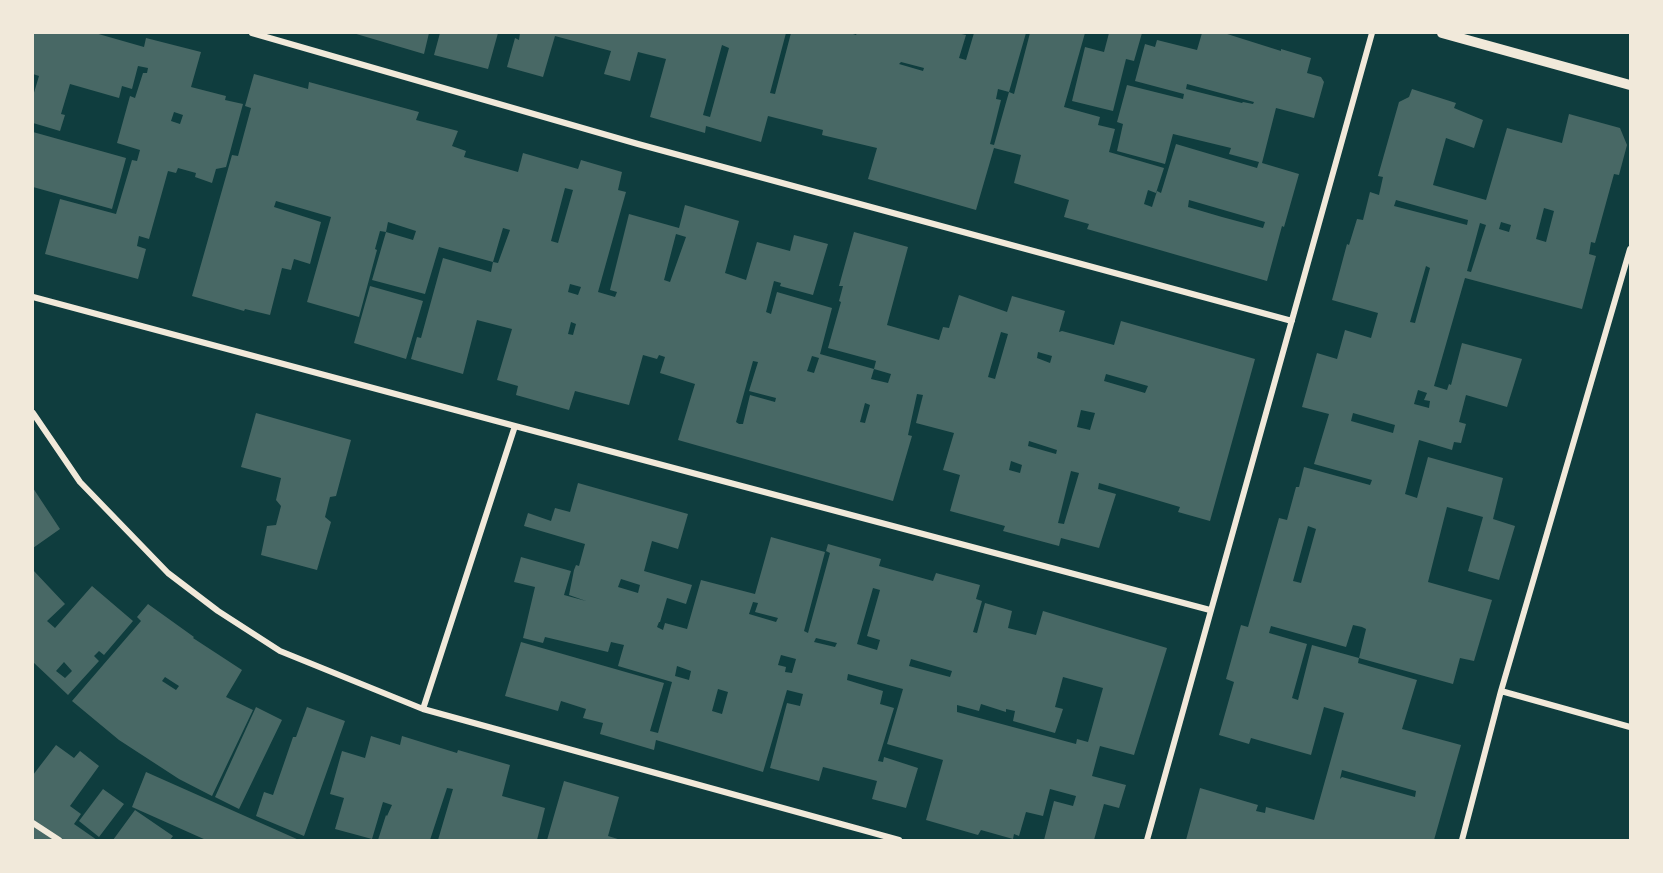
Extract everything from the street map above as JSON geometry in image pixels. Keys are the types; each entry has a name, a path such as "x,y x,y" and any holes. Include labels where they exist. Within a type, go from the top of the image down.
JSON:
{"street":[{"path":"252,33 638,144 1293,321"},
{"path":"1147,840 1372,33"},
{"path":"1442,33 1630,85"},
{"path":"1462,840 1501,691 1630,249"},
{"path":"33,297 1210,609"},
{"path":"33,414 80,482 168,573 218,611 280,651 423,708 899,840"},
{"path":"423,708 515,426"},
{"path":"1501,691 1630,727"},
{"path":"33,823 58,840"}],"building":[{"path":"33,33 95,33 144,47 146,38 201,52 191,87 226,96 225,100 243,104 226,167 216,169 212,183 195,177 196,173 178,168 176,173 168,171 149,239 139,236 137,246 146,249 138,279 45,254 60,199 116,214 132,160 137,161 140,150 117,143 130,96 135,98 143,73 147,73 148,68 138,66 132,89 122,86 119,98 70,84 61,114 65,115 60,131 33,123 33,96 39,76 33,74","holes":["174,112 183,115 180,124 171,121"]},
{"path":"353,33 429,33 424,54"},
{"path":"440,33 498,33 488,69 434,55"},
{"path":"520,33 786,33 770,93 775,94 791,33 850,33 856,35 857,33 957,33 966,35 959,58 966,60 974,33 1026,33 1009,92 1014,94 1030,33 1085,33 1064,107 1100,117 1098,125 1115,129 1109,152 1164,168 1156,193 1148,190 1144,204 1152,207 1157,191 1161,193 1176,144 1257,168 1259,162 1229,154 1231,148 1173,134 1165,164 1117,151 1123,124 1117,122 1127,85 1183,99 1184,94 1135,81 1145,44 1155,47 1157,40 1197,50 1202,33 1224,33 1311,58 1307,73 1321,77 1324,82 1314,118 1276,108 1262,163 1299,174 1267,281 1087,229 1089,224 1064,217 1069,200 1014,183 1021,155 994,148 976,210 868,179 877,148 822,135 823,130 768,116 761,142 706,126 705,133 650,117 666,59 638,52 630,81 604,74 611,51 555,36 543,77 507,67 515,38 519,40","holes":["722,45 729,48 710,117 703,115","901,62 924,68 923,71 899,64","1187,84 1254,102 1253,104 1242,103 1186,89","998,89 1009,92 994,145 990,144 1001,100 996,99","1189,200 1265,222 1263,228 1188,207"]},
{"path":"1109,33 1142,33 1134,61 1126,59 1113,111 1072,101 1085,47 1104,52"},
{"path":"254,74 308,89 309,82 419,112 416,120 458,131 452,146 466,151 464,157 518,172 523,153 578,169 581,160 622,172 618,190 626,192 598,292 615,297 617,292 610,290 629,214 679,228 685,205 739,221 725,273 746,280 757,242 790,251 794,235 828,244 813,295 780,286 781,283 774,281 766,312 771,314 777,292 832,308 820,354 874,369 876,361 828,348 841,302 839,301 843,286 839,286 854,232 908,247 887,325 939,340 943,327 949,328 959,295 1007,312 1012,296 1065,311 1059,332 1114,345 1121,321 1255,359 1210,521 1178,512 1180,507 1099,483 1098,489 1116,494 1099,548 1061,538 1059,546 1003,531 1005,526 950,511 960,475 943,470 954,433 916,423 923,395 917,394 908,435 912,436 893,501 678,440 695,384 660,373 665,357 659,355 657,359 643,355 629,405 575,391 569,410 516,395 518,386 497,380 512,329 477,320 463,374 411,359 417,337 421,338 443,258 491,272 493,262 439,247 425,294 372,280 386,232 380,231 359,317 307,302 331,217 276,201 274,207 321,222 310,264 294,259 291,270 282,268 270,315 245,309 244,311 192,296 232,155 238,156 251,108 245,106","holes":["565,188 573,190 558,243 551,241","388,222 416,231 413,240 386,232","503,228 510,230 498,263 493,262","676,234 686,237 670,282 664,280","570,284 581,287 578,295 568,292","571,322 576,324 573,335 568,334","1001,332 1008,334 995,379 988,377","1038,352 1052,356 1050,363 1037,358","812,356 819,358 814,373 807,371","753,361 758,362 749,391 776,398 775,402 750,395 743,424 736,422","874,369 891,374 888,383 871,379","1106,374 1148,386 1145,393 1104,381","865,403 870,405 865,423 860,422","1081,410 1095,413 1090,430 1077,427","1029,441 1057,450 1056,454 1028,446","1011,461 1022,465 1020,473 1009,470","1071,471 1079,473 1064,524 1058,523"]},
{"path":"1412,89 1456,103 1454,108 1483,120 1474,148 1446,138 1433,185 1486,200 1507,128 1562,143 1569,114 1620,128 1627,145 1619,175 1614,174 1595,243 1591,242 1589,254 1596,256 1582,309 1465,278 1434,386 1447,390 1449,384 1451,385 1462,343 1522,359 1507,407 1466,395 1459,422 1466,424 1461,443 1454,442 1452,450 1419,440 1405,494 1417,498 1428,457 1503,478 1493,519 1515,526 1499,580 1468,571 1483,517 1447,507 1428,582 1492,600 1474,661 1460,658 1453,684 1359,658 1358,663 1417,680 1402,729 1461,745 1434,840 1186,840 1200,788 1258,805 1256,811 1265,813 1266,807 1314,820 1344,713 1324,707 1311,755 1251,738 1249,744 1219,735 1234,682 1226,679 1241,625 1248,627 1279,518 1287,520 1304,467 1370,485 1372,480 1314,464 1329,414 1302,407 1317,353 1337,359 1345,330 1371,338 1378,313 1332,300 1347,244 1349,245 1357,219 1363,220 1370,192 1379,195 1383,177 1378,176 1399,102 1409,97","holes":["1396,200 1468,220 1467,225 1394,206","1544,208 1554,211 1546,242 1536,239","1501,222 1511,225 1509,232 1499,229","1480,223 1486,225 1471,272 1467,271","1426,266 1430,268 1415,323 1410,322","1418,390 1427,393 1424,400 1430,401 1429,408 1414,404","1353,413 1395,425 1393,433 1351,421","1308,526 1316,529 1301,583 1293,581","1353,625 1366,629 1359,658 1312,645 1298,700 1292,698 1307,644 1269,633 1271,626 1346,647","1342,770 1416,791 1415,797 1342,777 1340,779"]},
{"path":"33,132 126,158 112,209 33,187"},
{"path":"370,286 423,301 406,359 354,343"},
{"path":"256,413 351,440 336,496 330,497 325,517 331,522 317,570 261,555 267,526 276,525 281,506 276,500 281,478 241,467"},
{"path":"578,483 688,514 678,549 652,541 644,571 692,585 686,604 667,598 657,627 663,630 665,623 687,629 701,580 755,594 771,537 825,552 804,631 808,633 830,553 826,551 828,544 881,559 879,566 933,581 936,573 980,585 976,599 982,601 973,632 977,633 985,603 1012,611 1008,628 1036,635 1043,611 1167,648 1134,755 1100,746 1092,776 1126,785 1119,808 1104,804 1094,840 1044,840 1054,801 1073,806 1076,796 1050,789 1043,816 1026,812 1019,836 1014,834 1013,839 981,830 978,835 926,820 943,760 887,744 903,689 848,674 847,680 883,691 880,704 894,708 878,761 883,762 884,757 918,768 906,808 872,799 877,781 823,767 819,781 770,768 787,703 800,706 803,694 787,690 763,772 656,740 654,750 600,734 603,723 583,718 586,709 561,701 558,711 505,696 521,642 664,683 650,731 658,733 672,682 618,666 624,645 611,642 608,652 545,637 543,643 523,638 535,587 514,582 521,557 571,571 564,595 586,601 569,595 574,570 576,565 579,566 585,544 524,526 528,513 551,521 555,508 570,512","holes":["621,579 640,585 638,593 618,587","873,588 880,590 867,636 880,640 877,650 857,644","753,602 758,603 755,612 778,618 776,622 749,614","816,638 837,643 835,647 814,642","781,655 796,659 792,673 785,672 786,667 778,665","911,659 952,671 950,677 909,666","677,666 691,671 689,680 675,676","1063,677 1103,688 1088,742 1077,739 1076,744 957,712 957,705 979,711 981,704 1006,712 1006,709 1015,711 1013,721 1055,733 1063,709 1055,707","718,689 728,692 722,714 712,711"]},
{"path":"33,488 60,529 33,548"},
{"path":"33,570 65,604 47,621 55,628 92,586 133,621 104,655 99,651 94,656 99,661 68,695 33,662","holes":["64,662 72,671 65,678 56,671"]},
{"path":"148,604 193,638 242,670 226,697 253,710 212,796 179,779 119,740 72,701 141,621 137,617","holes":["165,677 179,686 176,690 162,681"]},
{"path":"256,707 282,720 239,809 215,797"},
{"path":"307,707 345,721 304,836 256,816 264,792 273,795 293,737 296,737"},
{"path":"371,736 400,745 402,736 457,753 458,750 510,765 502,796 545,808 537,840 438,840 453,789 447,788 430,840 378,840 386,815 392,805 383,802 372,839 335,829 344,798 330,794 342,751 365,758"},
{"path":"56,745 74,758 80,751 99,766 70,806 81,814 74,824 97,840 33,840 33,775"},
{"path":"146,772 299,840 206,840 132,807"},
{"path":"564,781 619,797 608,836 621,840 547,840"},
{"path":"103,789 124,804 99,837 79,821"},
{"path":"135,810 173,836 170,840 113,840"}]}
